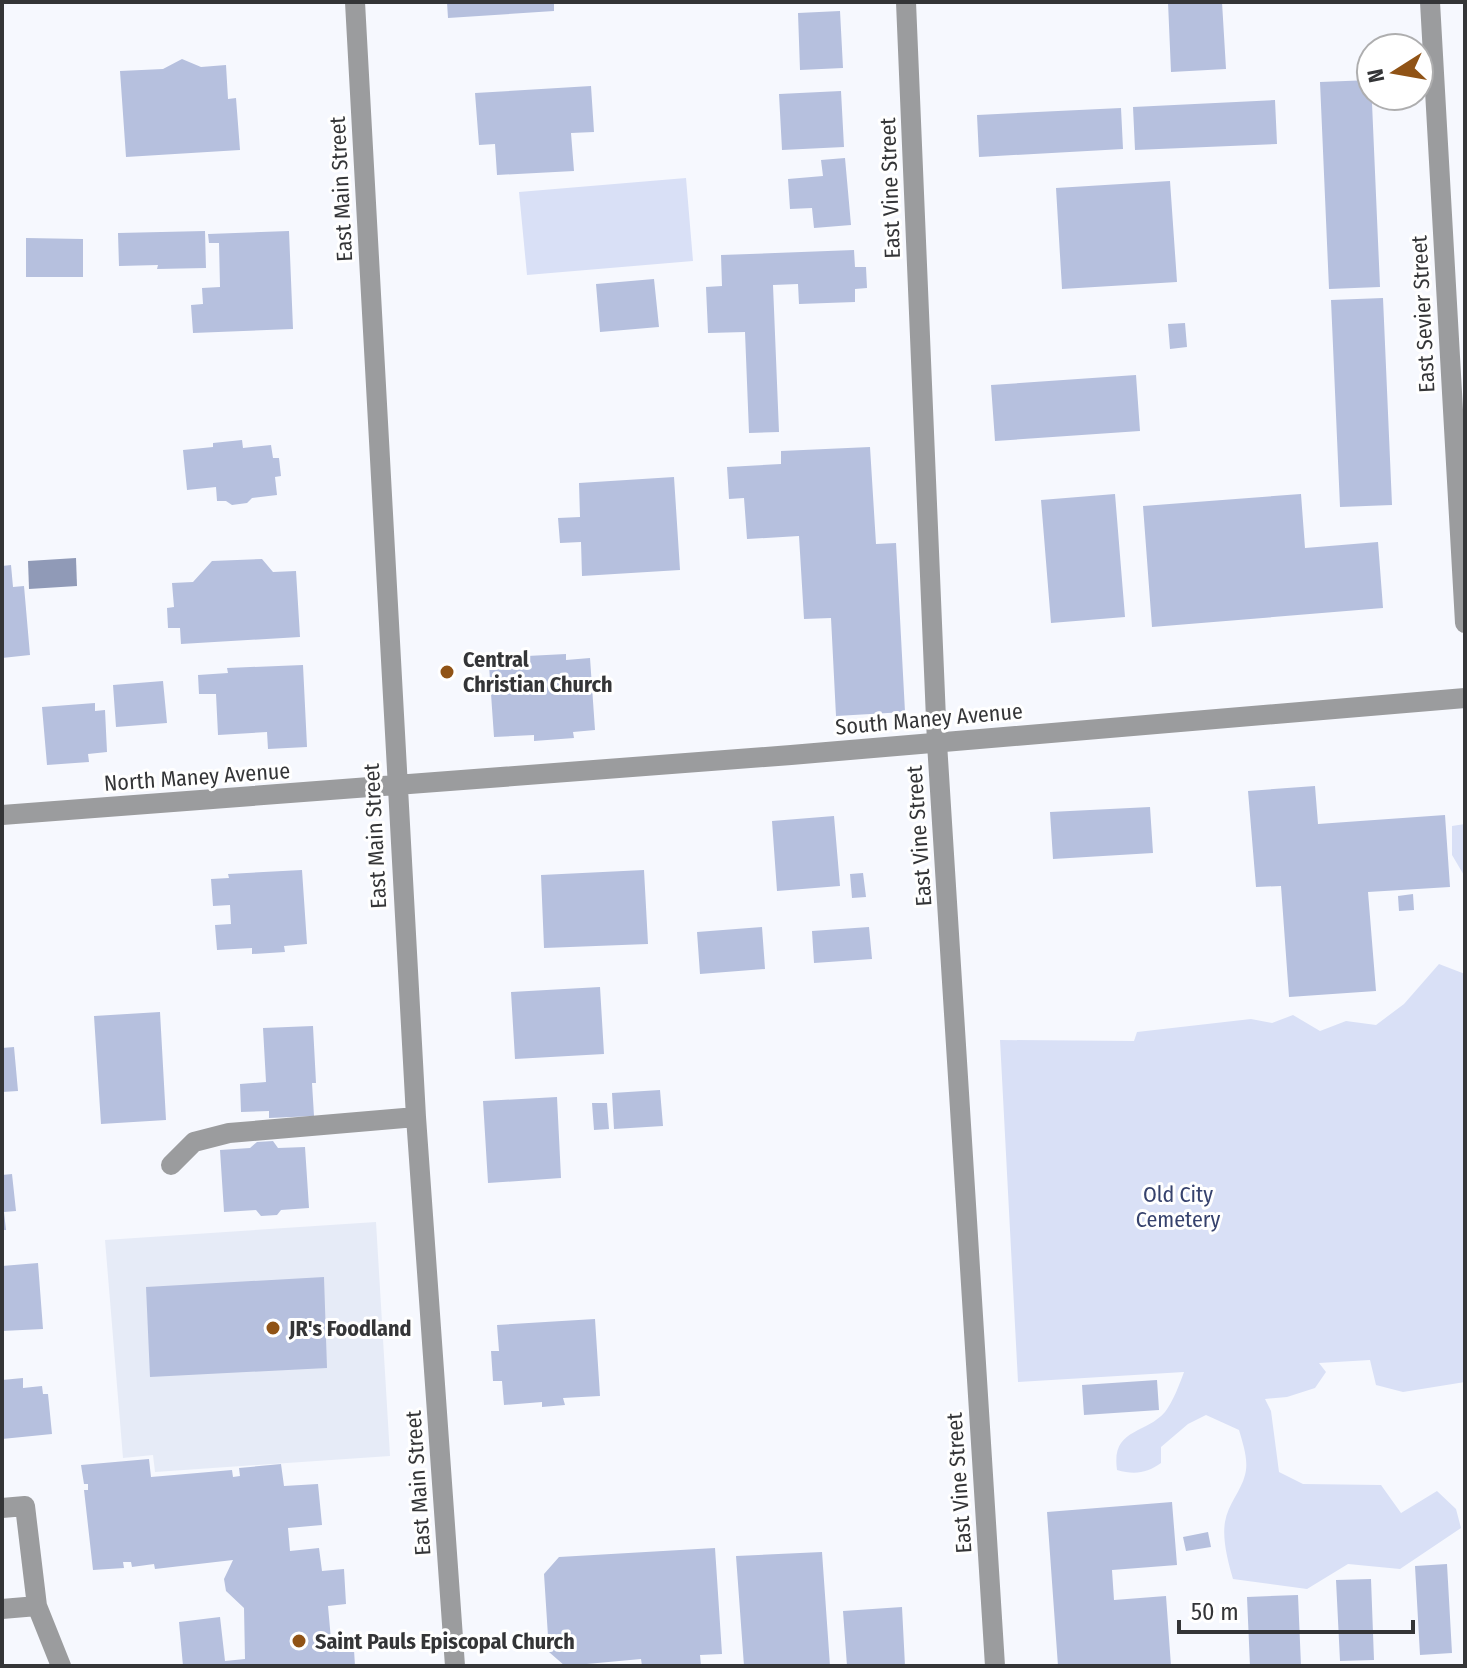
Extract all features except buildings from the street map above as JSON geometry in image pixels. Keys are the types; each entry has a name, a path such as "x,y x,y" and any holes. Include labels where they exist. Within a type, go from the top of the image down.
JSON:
{"street":[{"name":"East Main Street","path":"355,2 396,786 455,1666"},
{"name":"East Vine Street","path":"906,2 937,743 995,1666"},
{"name":"East Sevier Street","path":"1430,2 1465,623"},
{"name":"South Maney Avenue","path":"396,786 1465,698"},
{"name":"North Maney Avenue","path":"2,815 396,786"},
{"path":"171,1165 194,1142 229,1133 416,1117"},
{"path":"2,1508 25,1506 37,1606 61,1666"},
{"path":"2,1609 37,1606"}],"shaded area":[{"path":"76,558 77,586 29,589 28,561"},
{"path":"376,1222 390,1456 155,1472 153,1455 123,1458 105,1240"}],"green space":[{"path":"686,178 693,261 527,275 519,192"},
{"path":"1465,824 1465,877 1452,855 1452,826"},
{"name":"Old City Cemetery","path":"1439,964 1465,974 1465,1382 1403,1392 1376,1385 1370,1360 1319,1363 1326,1372 1315,1388 1287,1397 1265,1399 1271,1411 1279,1472 1303,1484 1381,1485 1401,1513 1437,1491 1456,1509 1461,1528 1400,1569 1348,1564 1307,1589 1233,1579 1224,1529 1246,1470 1239,1430 1206,1415 1188,1424 1161,1447 1161,1463 1140,1472 1117,1470 1119,1446 1124,1439 1165,1412 1184,1372 1018,1382 1000,1040 1134,1041 1137,1032 1251,1019 1272,1023 1293,1015 1320,1031 1346,1021 1376,1025 1404,1004"}],"place":[{"name":"Central Christian Church","path":"447,672"},
{"name":"JR's Foodland","path":"273,1328"},
{"name":"Saint Pauls Episcopal Church","path":"299,1641"}]}
